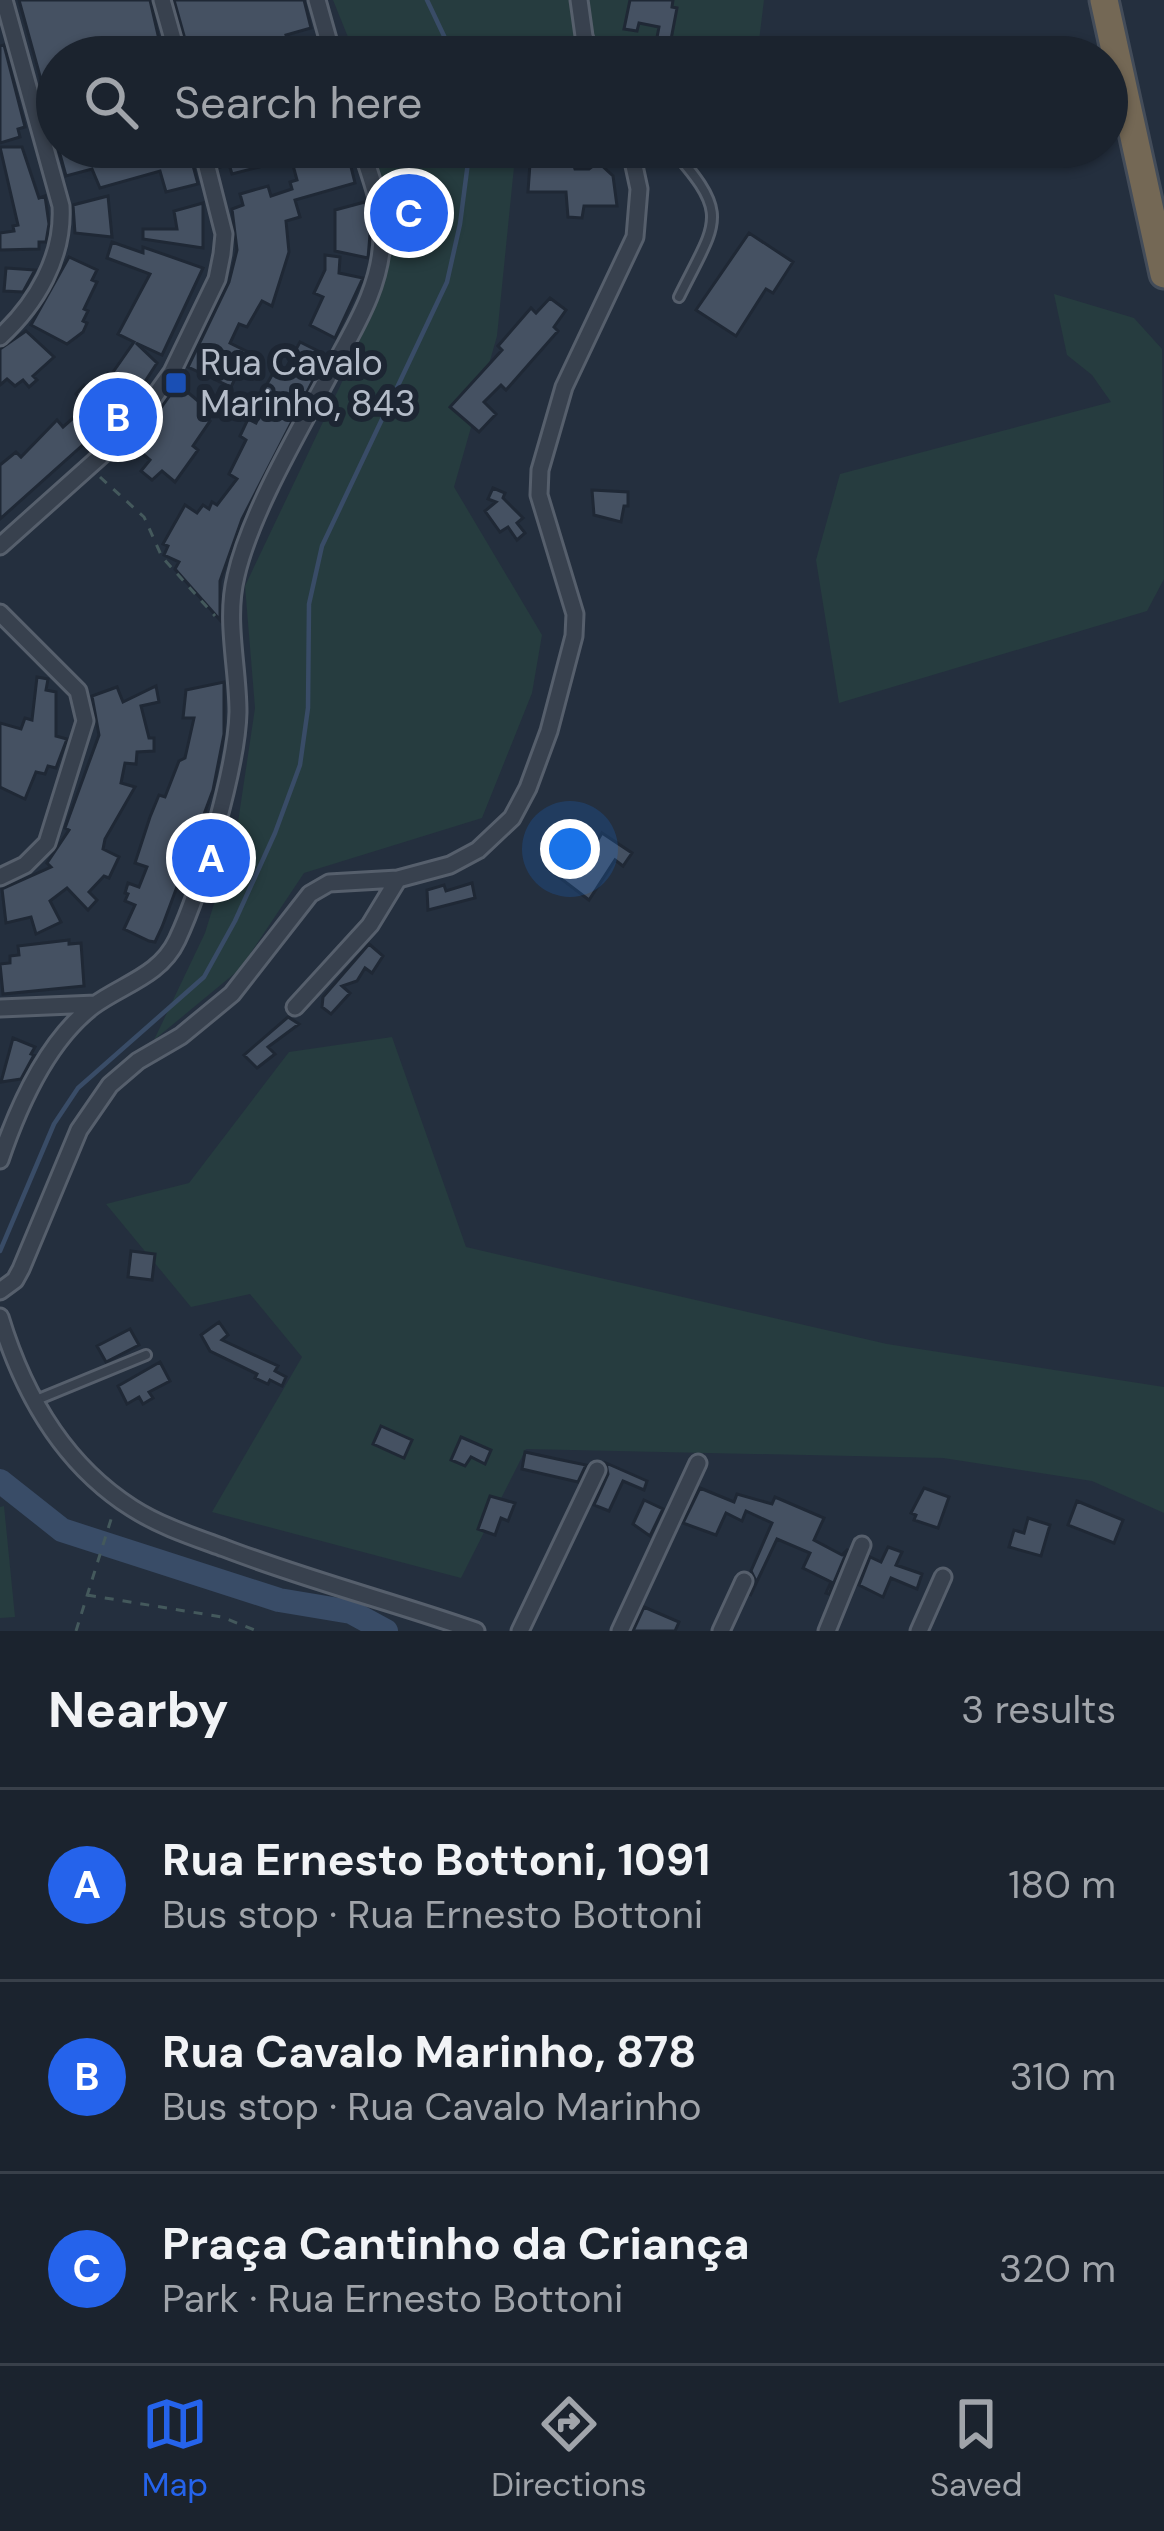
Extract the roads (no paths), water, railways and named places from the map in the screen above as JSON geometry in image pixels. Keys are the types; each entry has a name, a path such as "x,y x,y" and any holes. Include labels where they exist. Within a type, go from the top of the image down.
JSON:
{"highway":[{"path":"1104,0 1112,36"},
{"path":"1128,110 1164,274"}],"street":[{"path":"4,0 36,116"},
{"path":"162,0 172,36"},
{"path":"317,0 327,36"},
{"path":"579,0 584,36"},
{"path":"0,338 32,302 52,260 62,225 50,168"},
{"path":"0,546 132,428 157,397 217,279 224,234 207,168"},
{"path":"2,1152 38,1075 71,1027 95,1004 145,976 177,941 236,745 238,683 232,635 235,580 247,536 373,288 382,234 367,168"},
{"path":"0,1292 21,1269 79,1130 110,1085 232,994 310,893 329,883 398,879 450,865 499,834 528,788 549,731 574,636 575,614 539,495 540,470 564,387 635,237 639,189 634,168"},
{"path":"0,613 78,692 86,721 47,843 25,865 0,878"},
{"path":"295,1007 370,925 398,879"},
{"path":"0,1008 95,1004"},
{"path":"0,1317 16,1371 32,1402 80,1462 118,1498 170,1526 252,1559 476,1631"},
{"path":"620,1631 698,1463"},
{"path":"520,1631 597,1470"},
{"path":"826,1631 862,1545"},
{"path":"919,1631 943,1577"},
{"path":"721,1631 744,1581"}],"lane":[{"path":"679,297 712,230 712,200 689,168"},
{"path":"32,1402 146,1354"}],"waterway":[{"path":"427,0 444,36"},
{"path":"0,1251 54,1124 78,1088 204,977 275,833 300,765 308,708 309,604 322,546 447,282 467,168"},
{"path":"0,1481 62,1530 279,1600 351,1612 386,1631"}],"place":[{"name":"Praça Cantinho da Criança","path":"409,213"},
{"name":"Rua Cavalo Marinho, 843","path":"176,383"},
{"name":"Rua Cavalo Marinho, 878","path":"118,417"},
{"name":"Rua Ernesto Bottoni, 1091","path":"211,858"}]}
